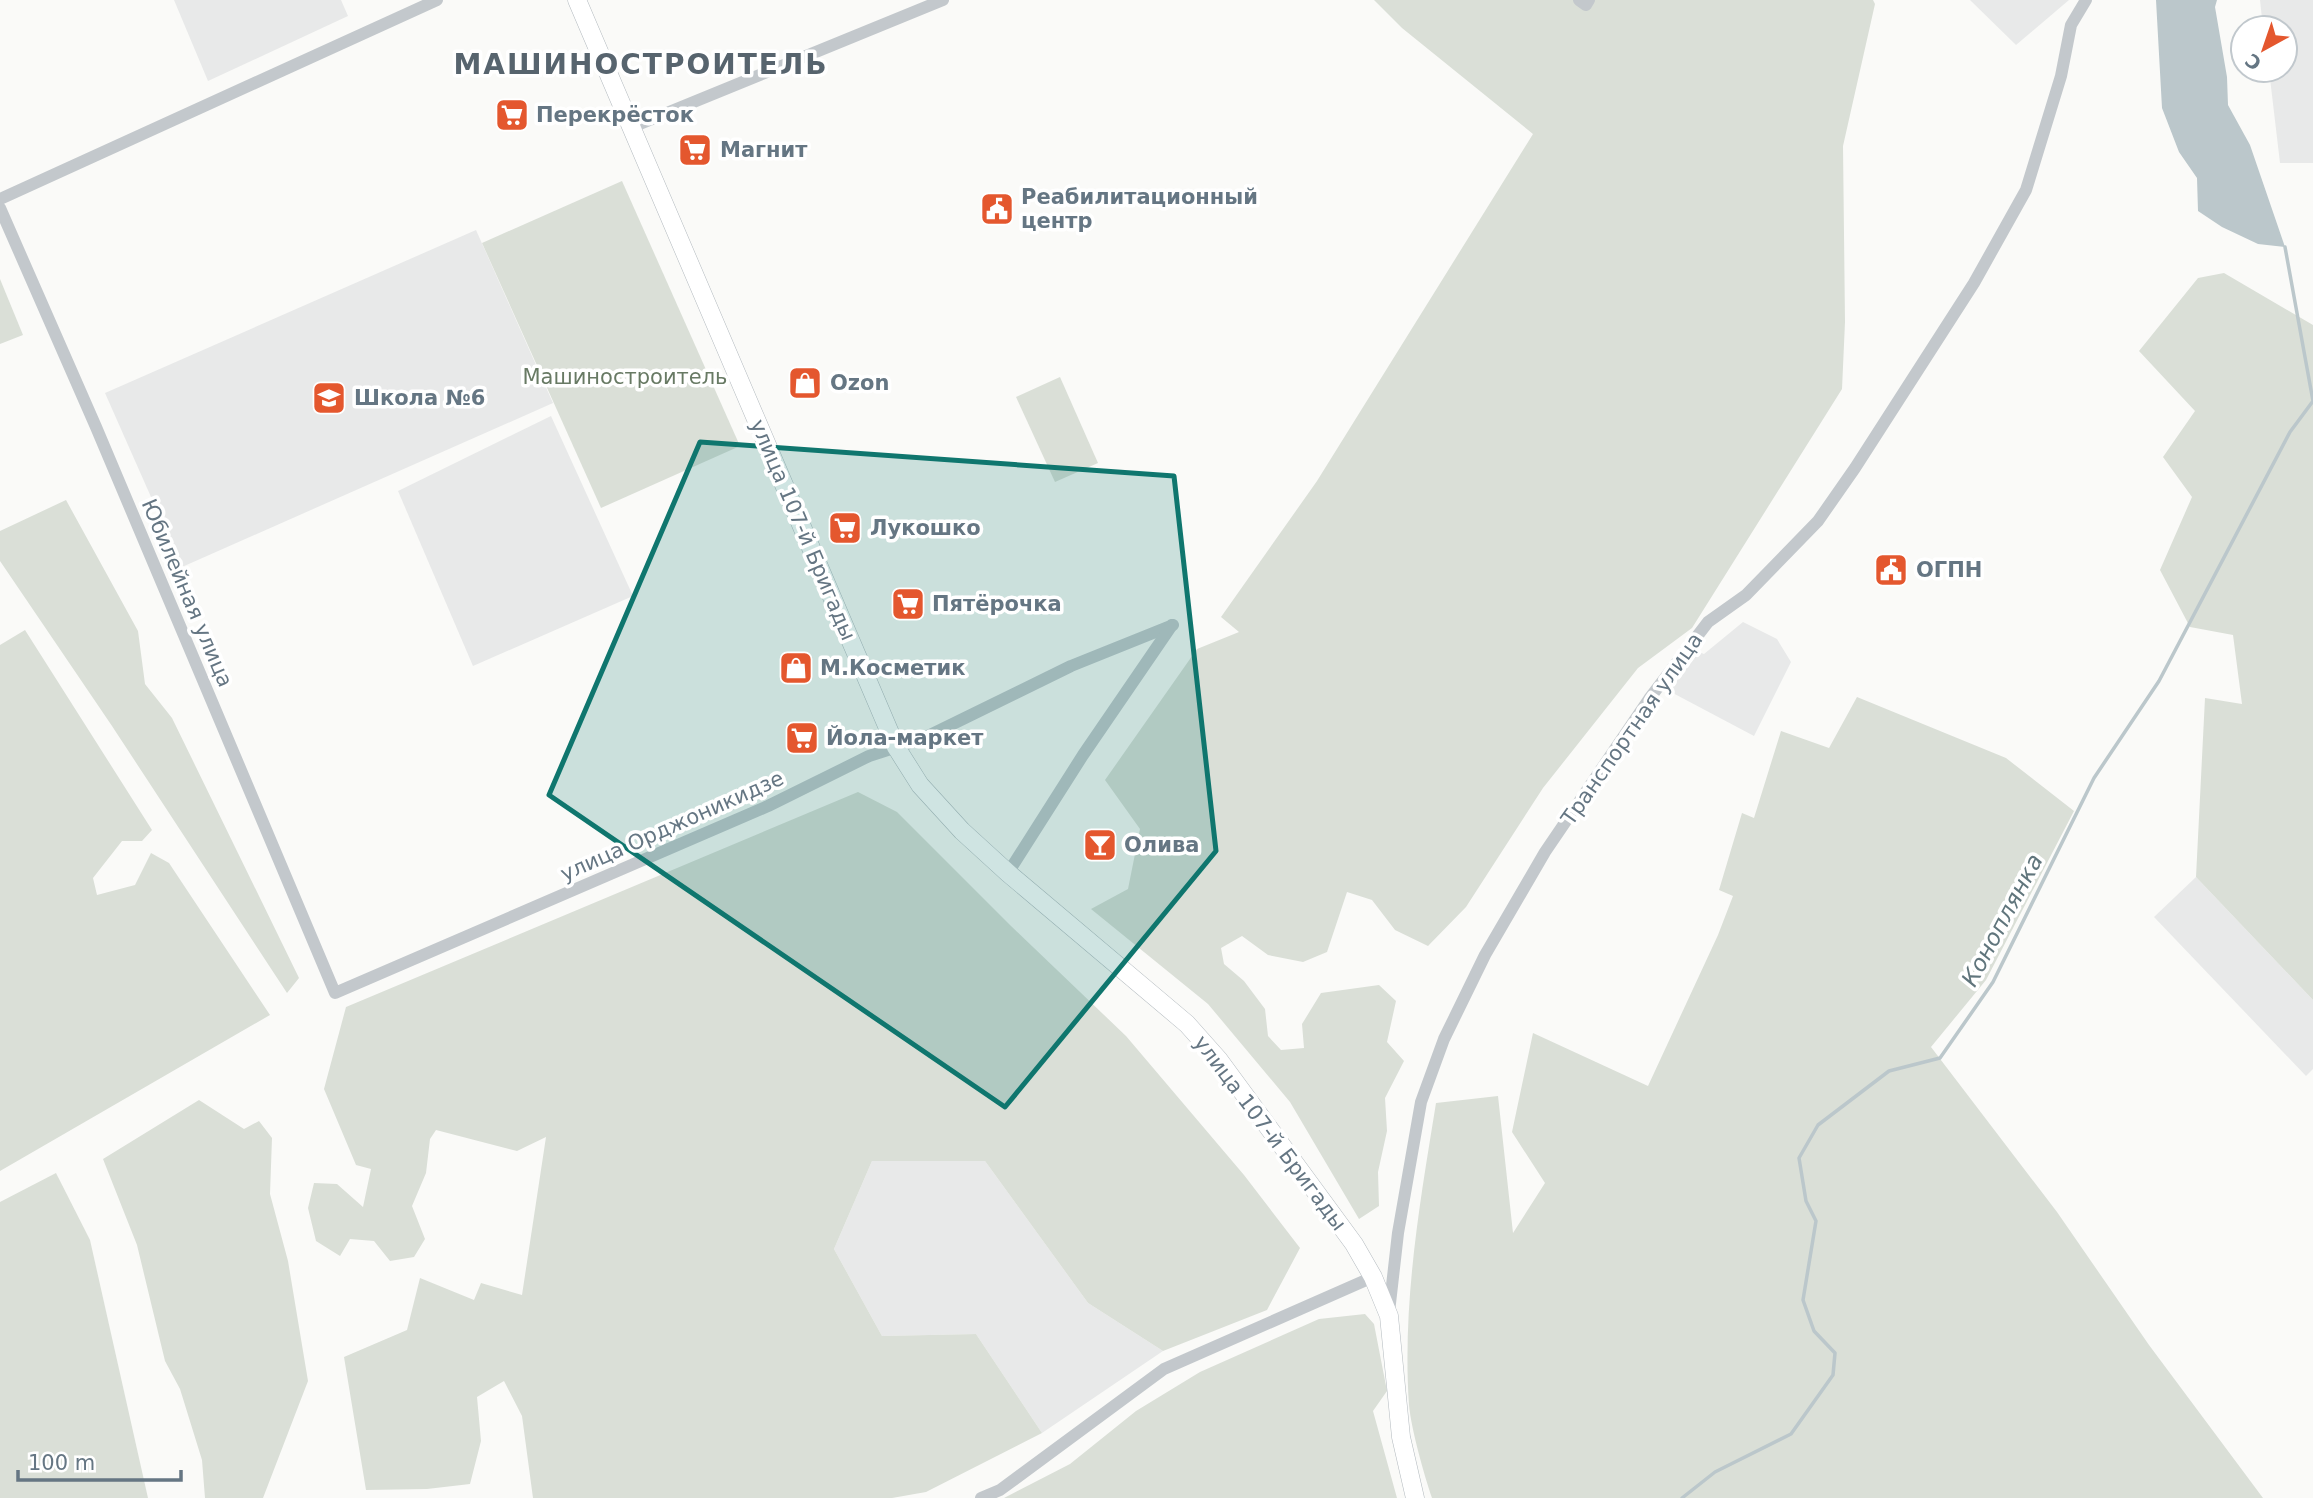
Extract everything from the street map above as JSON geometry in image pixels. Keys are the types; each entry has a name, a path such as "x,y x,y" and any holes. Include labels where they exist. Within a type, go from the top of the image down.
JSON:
{"main road":[{"name":"улица 107-й Бригады","path":"577,0 896,747 920,785 942,810 1008,873 1195,1033 1219,1060 1346,1233 1373,1277 1389,1316"},
{"name":"Транспортная улица","path":"1389,1316 1401,1437 1415,1498"}],"street":[{"path":"0,199 437,0"},
{"path":"630,128 943,0"},
{"path":"1579,0 1586,5 1589,0"},
{"name":"Транспортная улица","path":"1389,1316 1398,1233 1421,1102 1444,1039 1485,955 1545,852 1648,699 1708,622 1746,595 1818,521 1974,283 2026,190 2061,76 2071,25 2086,0"},
{"name":"Юбилейная улица","path":"0,208 96,427 335,993"},
{"name":"улица Орджоникидзе","path":"335,993 768,806 869,756 922,738 1071,666 1172,625 1083,755 1008,873"},
{"path":"981,1498 1000,1490 1164,1368 1373,1277"}],"highlighted area":[{"path":"700,442 1174,476 1216,851 1005,1107 549,795"}],"shaded area":[{"path":"174,0 341,0 348,16 208,81"},
{"path":"1970,0 2069,0 2016,45"},
{"path":"2156,0 2217,0 2215,7 2227,77 2228,105 2250,145 2285,247 2258,244 2222,227 2198,211 2197,178 2179,152 2162,108"},
{"path":"2260,0 2313,0 2313,163 2280,163 2271,84 2299,84 2299,14 2262,14"},
{"name":"Школа №6","path":"476,230 553,403 182,567 105,393"},
{"path":"551,416 633,596 473,666 398,491"},
{"path":"1743,622 1777,639 1791,662 1754,736 1669,691 1699,652 1704,654"},
{"path":"2196,877 2313,1000 2313,1069 2306,1076 2154,917"},
{"path":"872,1161 985,1161 1088,1303 1163,1351 1042,1433 976,1334 882,1336 834,1249"}],"green space":[{"path":"1374,0 1873,0 1875,4 1843,146 1845,322 1842,389 1692,628 1638,668 1543,788 1466,907 1428,946 1395,930 1372,900 1347,892 1327,952 1303,962 1268,955 1242,936 1221,948 1224,964 1244,981 1265,1009 1268,1036 1281,1050 1304,1048 1302,1024 1321,993 1379,985 1396,1001 1387,1042 1404,1061 1385,1098 1387,1131 1378,1172 1379,1206 1359,1219 1290,1102 1208,1004 1091,909 1128,889 1140,829 1105,780 1197,649 1239,632 1221,617 1317,481 1533,134 1402,28"},
{"name":"Машиностроитель","path":"622,181 740,446 601,508 482,243"},
{"path":"2224,273 2313,325 2313,1000 2196,877 2205,698 2242,704 2233,635 2190,627 2160,570 2192,497 2163,457 2195,411 2139,351 2198,278"},
{"path":"0,279 23,335 0,344"},
{"path":"1060,377 1098,463 1055,482 1016,397"},
{"path":"66,500 138,631 145,684 172,718 299,978 287,993 0,561 0,531"},
{"path":"25,630 152,830 142,841 122,841 93,878 97,895 135,885 151,853 169,863 270,1015 0,1171 0,645"},
{"path":"1857,697 2006,758 2074,811 1986,980 1931,1047 2057,1212 2149,1345 2263,1498 1432,1498 1412,1426 1407,1367 1414,1253 1436,1103 1498,1096 1513,1233 1545,1183 1512,1132 1533,1033 1648,1086 1718,935 1733,896 1719,890 1742,813 1754,818 1781,731 1829,748"},
{"path":"858,792 897,812 1126,1036 1244,1175 1300,1248 1267,1310 1163,1351 1088,1303 985,1161 872,1161 834,1249 882,1336 976,1334 1042,1433 926,1492 892,1498 533,1498 522,1416 504,1381 477,1397 481,1441 470,1484 427,1489 366,1490 344,1357 407,1330 420,1278 474,1300 481,1283 522,1295 546,1137 517,1151 436,1130 430,1139 426,1173 412,1206 425,1239 414,1257 390,1261 374,1241 350,1239 340,1256 316,1241 308,1208 314,1183 337,1184 363,1207 371,1169 356,1165 324,1089 346,1007"},
{"path":"199,1100 244,1129 259,1121 272,1138 270,1194 288,1261 308,1381 263,1498 205,1498 202,1460 180,1389 165,1361 137,1245 103,1159"},
{"path":"56,1173 90,1240 148,1498 0,1498 0,1202"},
{"path":"1365,1314 1374,1324 1387,1391 1373,1411 1397,1498 1004,1498 1070,1464 1136,1411 1200,1372 1319,1319"}],"waterway":[{"name":"Коноплянка","path":"1682,1498 1715,1472 1791,1434 1833,1375 1835,1353 1814,1331 1803,1300 1816,1221 1806,1201 1799,1158 1818,1125 1889,1071 1940,1058 1993,982 2094,778 2159,681 2290,432 2313,401 2285,247"}],"place":[{"name":"Перекрёсток","path":"512,115"},
{"name":"Магнит","path":"695,150"},
{"name":"Реабилитационный центр","path":"997,209"},
{"name":"Ozon","path":"805,383"},
{"name":"Школа №6","path":"329,398"},
{"name":"Лукошко","path":"845,528"},
{"name":"ОГПН","path":"1891,570"},
{"name":"Пятёрочка","path":"908,604"},
{"name":"М.Косметик","path":"796,668"},
{"name":"Йола-маркет","path":"802,738"},
{"name":"Олива","path":"1100,845"}],"district":[{"name":"МАШИНОСТРОИТЕЛЬ","path":"641,64"}]}
